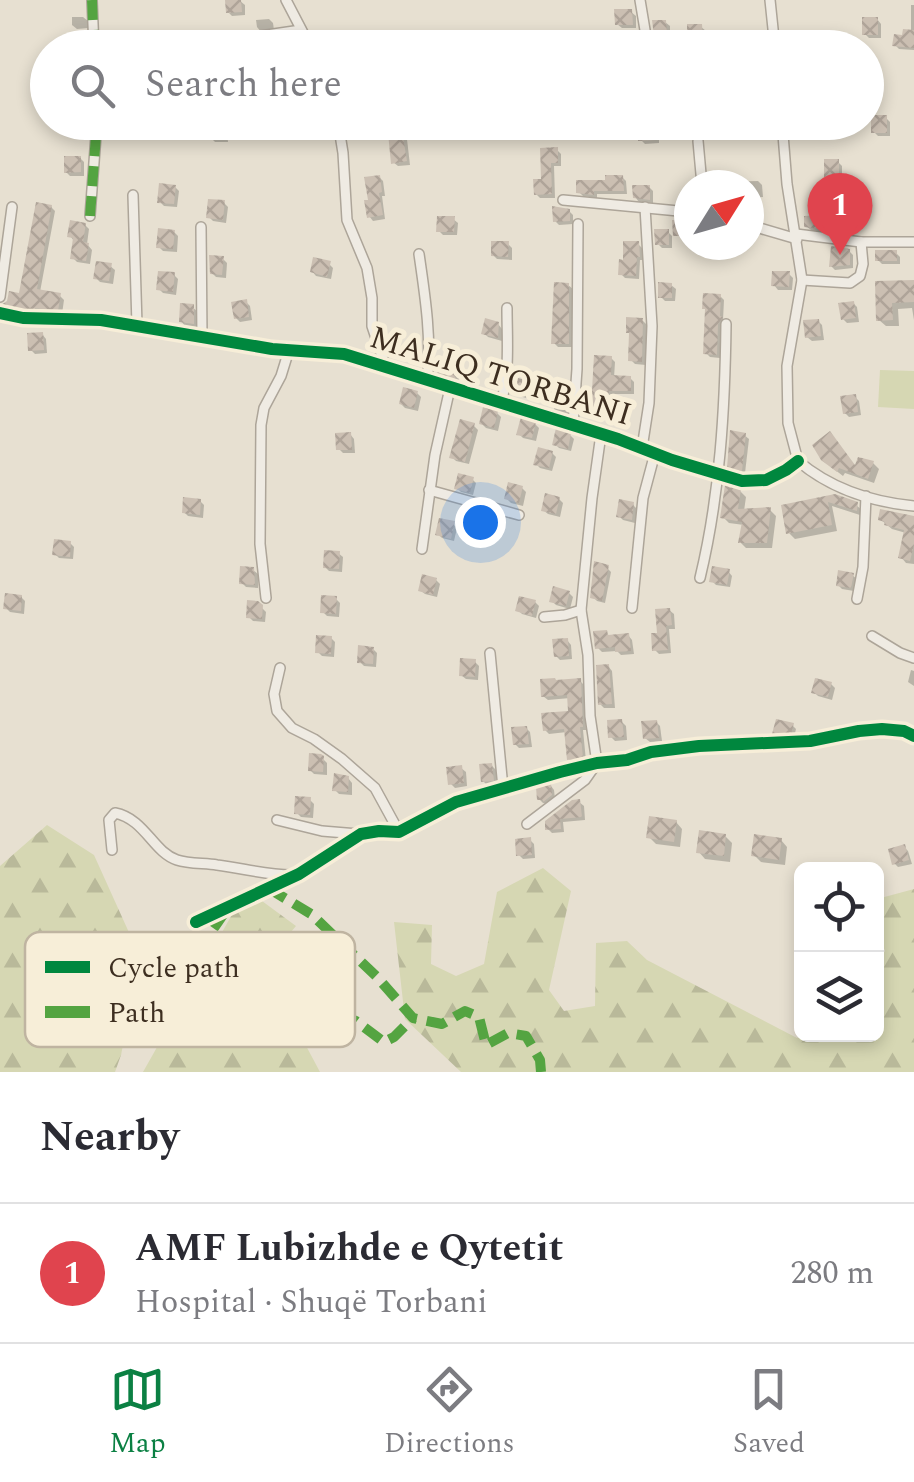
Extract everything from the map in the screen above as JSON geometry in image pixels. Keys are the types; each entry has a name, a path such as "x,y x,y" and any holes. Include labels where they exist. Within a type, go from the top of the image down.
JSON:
{"street":[{"path":"92,0 93,30"},
{"path":"286,0 302,30"},
{"path":"640,0 645,30"},
{"path":"770,0 773,30"},
{"path":"90,216 96,140"},
{"path":"341,140 347,220 367,268 372,326 386,368"},
{"path":"784,140 802,280 787,366 788,423 798,461 838,488 914,506"},
{"path":"698,142 701,170"},
{"path":"133,195 137,326"},
{"path":"562,200 674,210"},
{"path":"642,448 649,403 652,326 645,206"},
{"path":"0,297 12,207"},
{"path":"574,425 578,224"},
{"path":"200,227 202,337"},
{"path":"764,229 796,237 914,242"},
{"path":"802,280 850,283 860,276 861,242"},
{"name":"MALIQ TORBANI","path":"419,254 426,298 427,381"},
{"name":"MALIQ TORBANI","path":"501,403 508,358 507,308"},
{"name":"MALIQ TORBANI","path":"0,314 102,320 289,350 344,354 742,481 766,480 798,461"},
{"path":"700,578 718,475 726,324"},
{"path":"266,598 260,544 261,425 264,408 289,350"},
{"path":"422,549 429,490 450,388"},
{"path":"527,824 585,780 597,763 581,610 601,434"},
{"path":"632,608 643,498 655,454"},
{"path":"429,490 519,515"},
{"path":"857,598 863,567 866,496"},
{"path":"544,616 581,610"},
{"path":"872,636 914,658"},
{"path":"490,654 502,788"},
{"path":"280,668 274,694 277,711 292,728 342,759 375,788 399,832"},
{"path":"277,820 322,831 399,832 456,802 651,752 810,741 882,729 914,736"},
{"path":"112,850 110,820 115,814 126,815 175,860 278,875 300,874"},
{"path":"196,922 300,874 361,834"}],"green space":[{"path":"880,370 914,371 914,409 878,407"},
{"path":"47,825 94,855 129,932 25,932 25,1047 123,1047 115,1072 0,1072 0,866"},
{"path":"543,868 571,891 549,990 564,1011 595,1006 596,943 627,941 647,960 794,1036 794,1042 884,1042 884,897 914,889 914,1072 461,1072 405,1019 394,922 432,925 431,964 456,976 484,964 497,892"},
{"path":"262,901 296,926 291,932 222,932 234,911"},
{"path":"157,1047 307,1047 320,1072 143,1072"}],"building":[{"path":"225,0 241,0 242,12 226,13"},
{"path":"614,9 632,9 633,25 615,25"},
{"path":"862,17 878,17 878,30 862,30"},
{"path":"652,20 666,20 667,30 653,30"},
{"path":"687,24 702,24 702,30 687,30"},
{"path":"903,29 914,30 914,48 892,46 894,34 902,35"},
{"path":"389,140 404,140 407,161 391,164"},
{"path":"558,147 558,163 551,163 552,194 534,195 533,179 541,179 540,148"},
{"path":"64,156 81,156 81,172 64,173"},
{"path":"824,159 839,159 839,177 824,177"},
{"path":"380,175 383,215 367,218 364,177"},
{"path":"605,175 623,175 624,191 576,193 576,180 605,180"},
{"path":"159,183 176,185 174,204 157,203"},
{"path":"632,185 650,185 650,200 633,198"},
{"path":"208,199 225,200 223,220 206,218"},
{"path":"36,202 52,205 37,289 61,293 58,311 1,305 7,301 9,291 19,293"},
{"path":"552,206 570,209 570,221 553,222"},
{"path":"821,215 822,229 804,227 804,216"},
{"path":"437,216 455,216 454,232 436,232"},
{"path":"70,220 86,223 86,261 70,259"},
{"path":"158,228 175,230 173,249 156,248"},
{"path":"654,229 669,229 669,245 655,245"},
{"path":"491,241 509,241 508,257 491,256"},
{"path":"623,241 639,241 636,276 618,275"},
{"path":"831,246 850,249 850,265 829,267"},
{"path":"875,250 897,250 897,261 875,261"},
{"path":"209,255 224,256 222,275 210,274"},
{"path":"313,257 331,261 327,277 310,272"},
{"path":"96,261 112,263 109,281 93,279"},
{"path":"158,271 175,272 173,292 156,290"},
{"path":"772,271 790,271 789,287 771,286"},
{"path":"914,280 914,302 892,303 893,320 876,321 875,281"},
{"path":"554,282 569,283 569,344 551,344"},
{"path":"658,282 672,283 672,298 658,298"},
{"path":"703,293 721,294 723,317 718,324 717,355 703,354"},
{"path":"247,299 249,317 234,319 231,302"},
{"path":"854,301 856,318 841,320 838,303"},
{"path":"180,303 194,304 194,324 179,322"},
{"path":"626,317 643,318 642,362 628,361"},
{"path":"485,318 499,322 498,338 481,334"},
{"path":"819,319 821,336 805,338 803,320"},
{"path":"43,332 44,350 28,351 27,333"},
{"path":"594,355 612,356 611,375 631,376 631,391 609,391 608,409 591,408"},
{"path":"441,361 458,366 455,380 437,374"},
{"path":"514,377 530,381 526,396 512,393"},
{"path":"403,387 418,391 414,408 399,404"},
{"path":"856,394 858,412 843,414 840,396"},
{"path":"483,407 498,411 494,428 479,424"},
{"path":"521,417 536,422 532,438 516,435"},
{"path":"460,419 475,423 465,462 449,458"},
{"path":"556,428 571,433 568,449 552,445"},
{"path":"730,430 746,433 742,471 727,468"},
{"path":"830,431 855,465 858,457 874,461 868,479 839,468 837,472 821,460 812,445"},
{"path":"351,432 352,450 336,450 335,433"},
{"path":"538,447 553,451 549,468 533,465"},
{"path":"458,473 474,477 470,493 454,489"},
{"path":"508,482 523,486 519,503 504,499"},
{"path":"725,485 741,489 738,509 771,507 767,543 738,543 742,522 720,518"},
{"path":"545,493 560,497 556,514 541,511"},
{"path":"835,494 858,502 857,511 828,502 832,525 786,534 781,505"},
{"path":"183,497 201,499 200,515 182,513"},
{"path":"619,499 634,502 632,520 616,517"},
{"path":"880,509 914,516 910,561 898,558 904,530 878,520"},
{"path":"439,518 455,521 451,539 435,535"},
{"path":"54,539 71,541 70,557 52,555"},
{"path":"324,550 340,551 339,569 323,568"},
{"path":"594,561 609,565 602,601 590,598"},
{"path":"240,566 254,567 255,585 239,584"},
{"path":"712,566 730,569 727,585 709,582"},
{"path":"838,570 854,573 851,588 836,586"},
{"path":"422,574 437,578 433,595 418,591"},
{"path":"553,586 570,591 566,606 549,602"},
{"path":"5,593 22,595 21,611 3,609"},
{"path":"321,595 337,596 336,614 320,613"},
{"path":"519,596 536,600 532,616 515,611"},
{"path":"247,600 263,605 262,619 246,618"},
{"path":"670,608 672,625 666,626 668,650 652,651 651,633 657,633 655,609"},
{"path":"607,630 608,635 629,633 631,651 615,652 615,647 595,649 593,631"},
{"path":"316,635 332,636 331,654 315,653"},
{"path":"568,638 569,656 554,657 552,639"},
{"path":"358,645 374,647 373,664 357,663"},
{"path":"460,658 476,659 475,677 459,676"},
{"path":"609,664 612,704 598,705 596,665"},
{"path":"581,678 583,758 567,760 564,729 543,731 541,713 568,711 567,695 541,697 540,679"},
{"path":"815,678 832,682 828,697 811,693"},
{"path":"622,719 624,737 608,738 607,720"},
{"path":"776,719 794,723 791,734 772,734"},
{"path":"657,720 659,738 643,739 641,721"},
{"path":"527,726 529,744 513,745 511,727"},
{"path":"309,753 324,756 323,772 308,771"},
{"path":"492,763 494,781 481,782 479,764"},
{"path":"462,765 464,783 448,785 446,767"},
{"path":"334,773 349,776 348,792 332,791"},
{"path":"551,783 552,795 543,802 537,800 536,787"},
{"path":"295,796 311,797 310,815 294,814"},
{"path":"580,799 582,817 560,819 561,829 545,830 545,821 572,800"},
{"path":"649,816 677,820 674,842 646,838"},
{"path":"699,830 726,834 724,856 696,853"},
{"path":"754,834 782,838 779,860 751,856"},
{"path":"531,837 532,855 516,856 515,839"},
{"path":"905,844 909,860 892,865 888,849"}],"marked path":[{"path":"92,0 93,30"},
{"path":"90,216 96,140"},
{"path":"268,888 311,914 330,932"},
{"path":"211,932 225,912"},
{"path":"355,956 413,1018 442,1024 465,1011 479,1017 486,1045 508,1033 526,1036 540,1060 541,1072"},
{"path":"355,1021 384,1042 413,1018"}],"cycle path":[{"path":"0,313 23,318 101,320 272,349 344,354 742,481 766,480 798,461"},
{"path":"196,922 299,874 361,834 399,832 456,802 560,772 699,746 810,741 882,729 914,736"}],"place":[{"name":"AMF Lubizhde e Qytetit","path":"840,255"}]}
